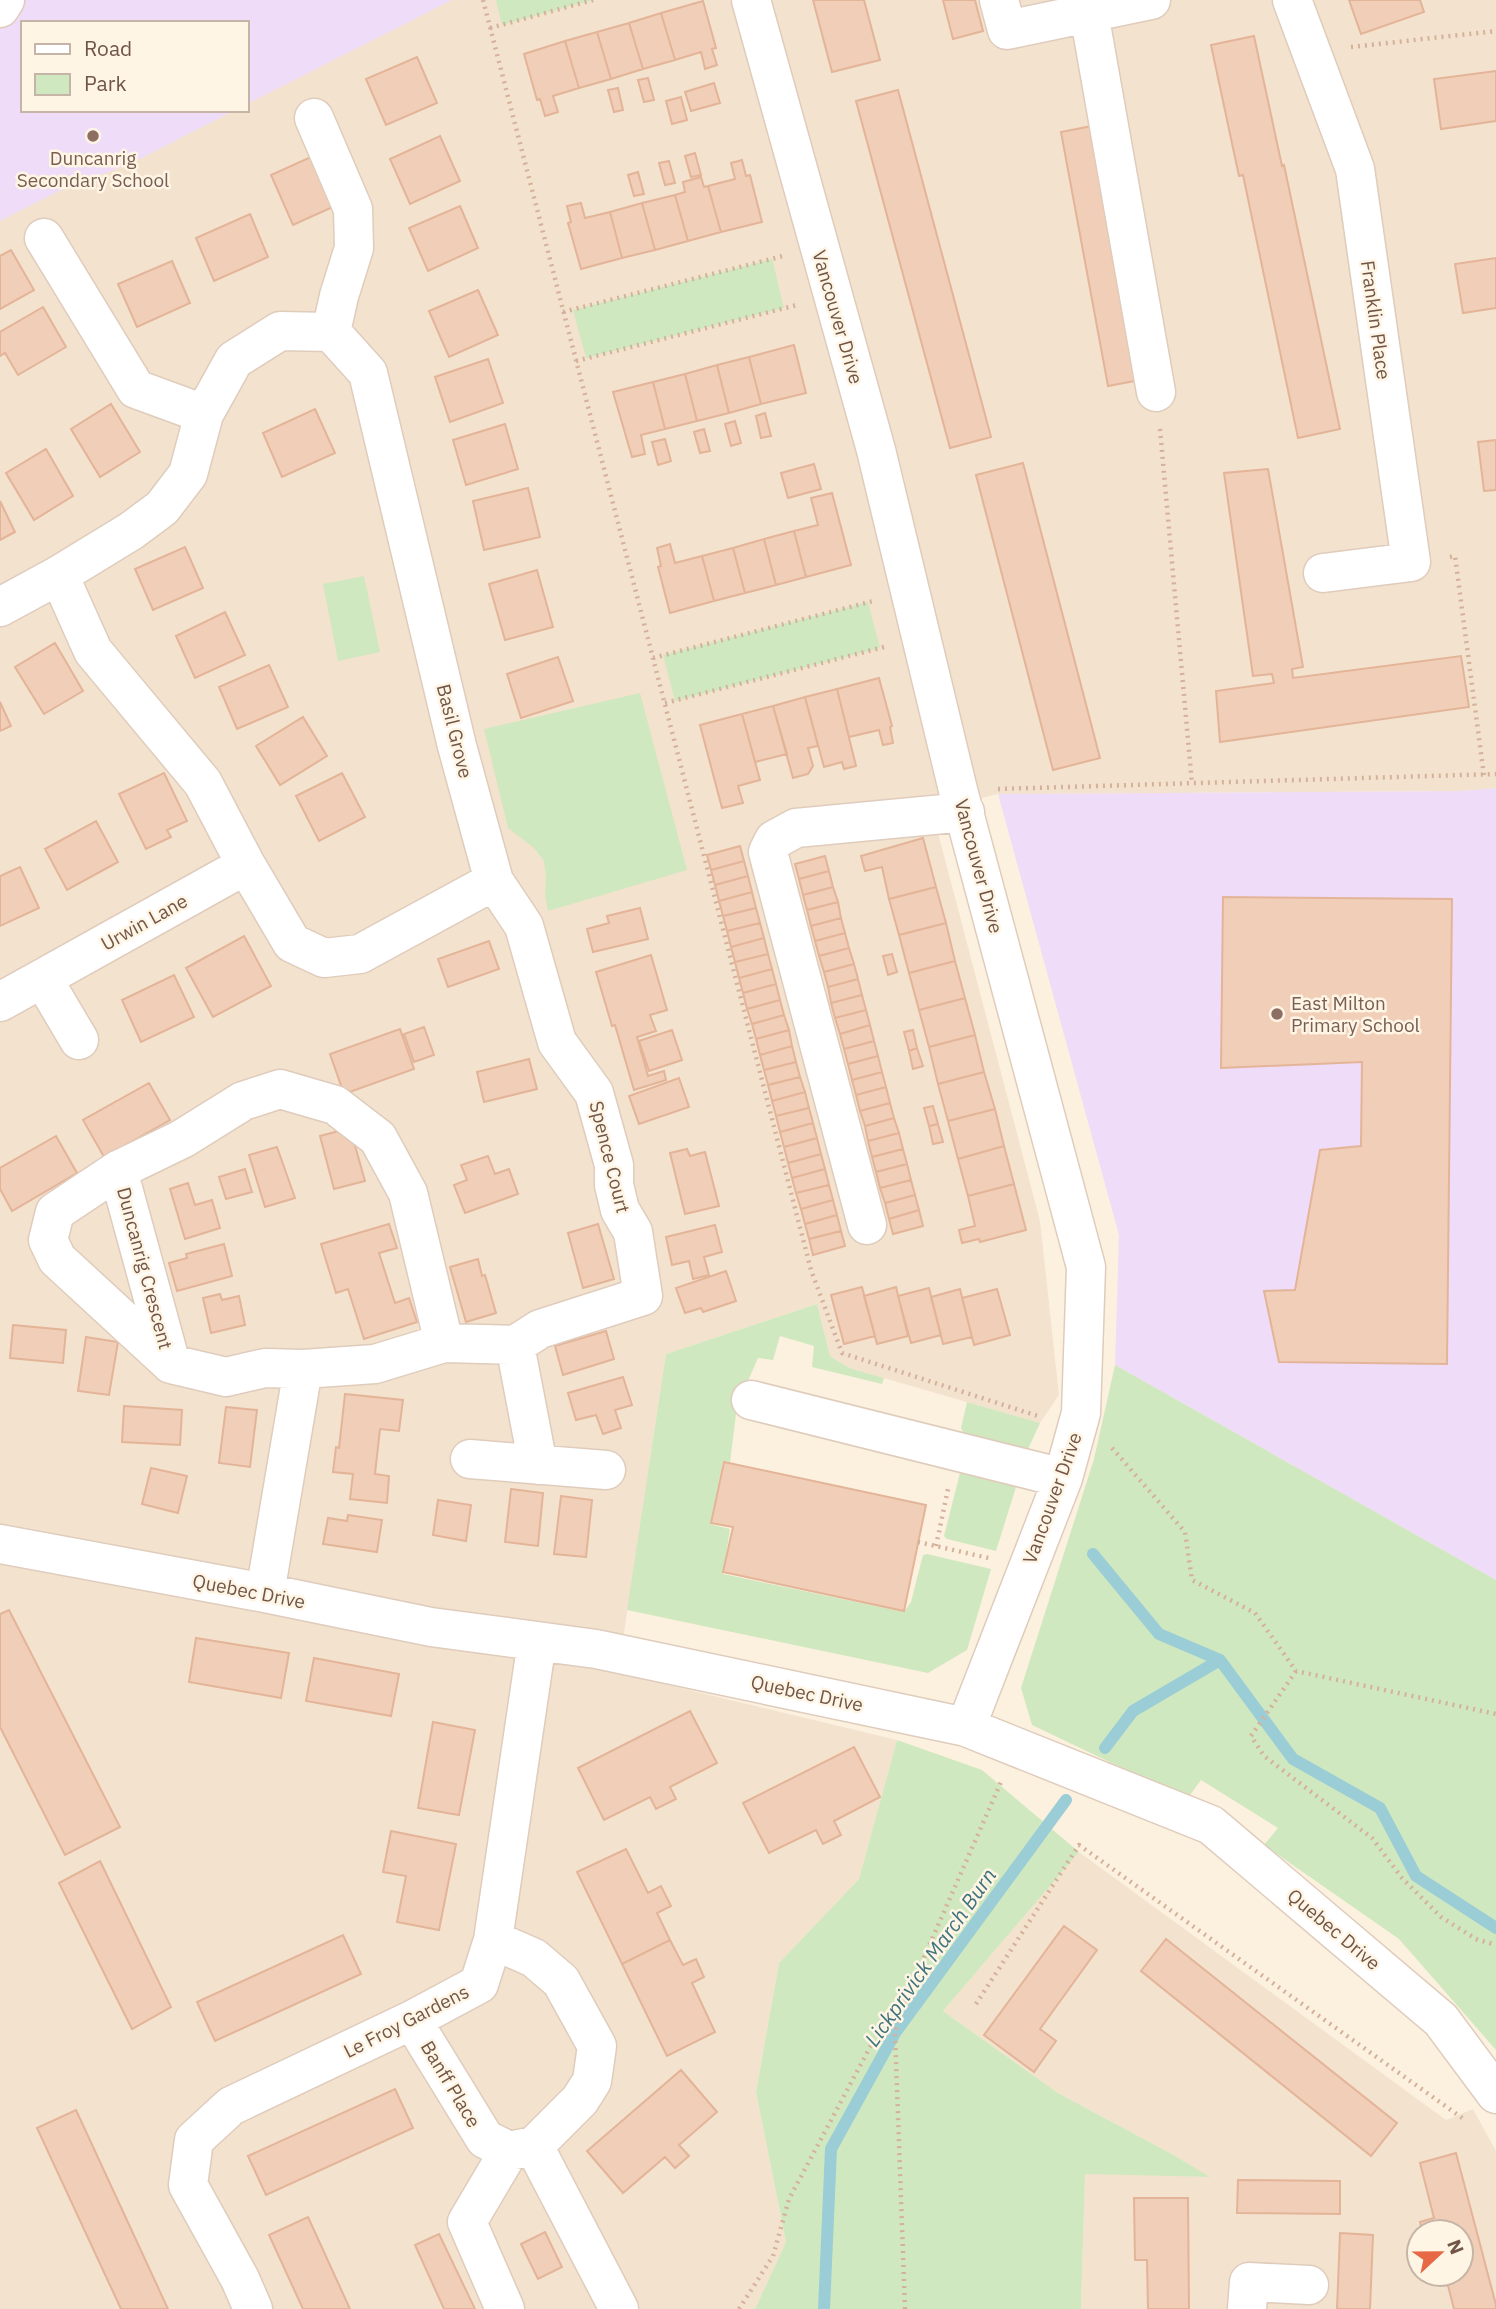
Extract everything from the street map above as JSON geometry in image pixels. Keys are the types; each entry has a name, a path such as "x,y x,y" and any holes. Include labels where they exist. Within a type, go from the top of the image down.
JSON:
{"street":[{"path":"0,8 5,0"},
{"name":"Vancouver Drive","path":"751,0 876,450 962,801 1086,1267 1081,1413 1078,1429 1063,1478 966,1727"},
{"path":"999,0 1007,30 1151,0"},
{"name":"Franklin Place","path":"1292,0 1355,169 1410,562"},
{"path":"1089,13 1156,392"},
{"path":"0,607 131,531 162,508 188,474 204,414 234,360 280,331 331,332 354,248 353,209 314,118"},
{"path":"44,237 136,389 204,414"},
{"name":"Basil Grove","path":"331,332 368,373 457,746 494,881"},
{"path":"1323,573 1410,562"},
{"path":"59,575 93,651 203,783 246,865 292,943 324,958 360,954 494,881"},
{"path":"867,1226 768,852 774,840 796,828 962,801"},
{"name":"Urwin Lane","path":"0,1002 246,865"},
{"name":"Spence Court","path":"494,881 524,926 557,1042 594,1093 614,1165 614,1185 620,1210 633,1232 643,1296 540,1329 515,1345"},
{"path":"43,979 79,1041"},
{"name":"Duncanrig Crescent","path":"303,1369 265,1368 226,1377 171,1364 118,1170 181,1139 243,1101 280,1088 335,1105 378,1138 408,1193 444,1343"},
{"path":"118,1170 55,1212 48,1240 57,1259 171,1364"},
{"path":"265,1593 303,1369 375,1364 444,1343 515,1345 538,1465"},
{"path":"751,1400 1063,1478"},
{"path":"470,1459 606,1470"},
{"name":"Quebec Drive","path":"0,1544 431,1627 596,1649 966,1727 1211,1825 1441,2020 1496,2094"},
{"name":"Le Froy Gardens","path":"253,2309 240,2279 187,2185 194,2140 231,2106 412,2020 478,1984 493,1940 537,1641"},
{"path":"493,1940 534,1958 562,1981 597,2046 592,2081 580,2100 521,2149 467,2222 505,2309"},
{"name":"Banff Place","path":"412,2020 485,2139 521,2149 619,2309"},
{"path":"1247,2309 1249,2282 1309,2285"}],"path":[{"path":"483,0 811,1270 842,1353 1078,1429"},
{"path":"490,28 593,0"},
{"path":"1312,52 1496,31"},
{"path":"563,312 818,247"},
{"path":"576,361 832,296"},
{"path":"1156,392 1192,784"},
{"path":"1410,562 1455,556 1484,776"},
{"path":"653,658 911,592"},
{"path":"665,703 923,637"},
{"path":"962,801 1192,784 1496,774"},
{"path":"936,1546 957,1452"},
{"path":"1125,1464 1185,1532 1192,1580 1255,1613 1296,1671 1496,1714"},
{"path":"918,1542 994,1559 1027,1570"},
{"path":"1296,1671 1251,1736 1264,1756 1373,1838 1402,1878 1441,1917 1476,1939 1496,1945"},
{"path":"905,2309 895,2033 906,1996 1017,1746"},
{"path":"976,2004 1079,1845 1468,2123"},
{"path":"739,2309 773,2256 789,2199 877,2034 906,1996"}],"shaded area":[{"name":"Duncanrig Secondary School","path":"0,0 452,0 248,103 248,21 21,21 21,112 231,112 136,161 55,193 0,221"},
{"path":"452,0 1496,0 1496,788 1462,791 998,794 932,810 1040,1221 1059,1395 1040,1423 849,1368 830,1356 817,1304 666,1354 618,1673 897,1740 859,1879 779,1963 756,2092 786,2242 755,2309 0,2309 0,221 55,193 136,161 231,112 248,112 248,103"},
{"name":"East Milton Primary School","path":"1496,788 1496,1580 1115,1365 1119,1235 998,794 1462,791"},
{"path":"1079,1852 1446,2120 1473,2109 1496,2151 1496,2309 1081,2309 1085,2173 1208,2177 1170,2153 1058,2093 943,2011"}],"green space":[{"path":"496,0 593,0 502,25"},
{"path":"772,259 784,308 586,358 573,310"},
{"path":"364,576 380,652 338,661 323,584"},
{"path":"868,602 880,648 675,701 663,655"},
{"path":"640,693 687,870 548,911 544,861 534,848 508,828 484,729"},
{"path":"817,1304 830,1356 849,1368 884,1378 882,1384 812,1367 814,1346 780,1336 773,1360 758,1358 737,1406 730,1462 723,1461 710,1524 730,1529 723,1574 904,1612 911,1602 923,1555 991,1569 967,1650 928,1673 627,1610 666,1354"},
{"path":"1115,1365 1496,1580 1496,2050 1399,1939 1264,1845 1278,1828 1201,1780 1187,1799 1032,1725 1021,1688 1094,1459"},
{"path":"967,1402 1040,1423 1028,1449 965,1435 961,1428"},
{"path":"961,1469 1017,1484 996,1551 944,1536"},
{"path":"897,1740 982,1770 1079,1852 943,2011 1058,2093 1210,2177 1085,2174 1081,2309 755,2309 786,2242 756,2092 779,1963 859,1879"}],"building":[{"path":"813,0 864,0 880,60 832,72"},
{"path":"943,0 975,0 983,31 953,39"},
{"path":"1349,0 1420,0 1424,12 1361,34"},
{"path":"703,1 716,48 712,49 717,65 705,69 701,52 675,60 661,13"},
{"path":"661,13 675,60 643,69 629,23"},
{"path":"629,23 643,69 611,79 597,32"},
{"path":"597,32 611,79 579,88 565,41"},
{"path":"1254,36 1340,429 1298,438 1243,175 1239,176 1211,45"},
{"path":"565,41 579,88 553,96 558,112 545,116 540,99 537,100 524,54"},
{"path":"417,57 437,103 386,125 366,79"},
{"path":"1496,71 1496,121 1441,129 1434,79"},
{"path":"648,78 654,100 644,102 638,80"},
{"path":"714,83 720,103 691,111 685,92"},
{"path":"618,88 623,110 614,112 608,90"},
{"path":"898,90 991,437 950,448 856,101"},
{"path":"681,97 687,120 672,124 666,101"},
{"path":"1092,126 1140,380 1108,386 1061,132"},
{"path":"440,136 460,181 410,204 390,159"},
{"path":"695,153 701,175 691,177 685,156"},
{"path":"313,156 335,206 293,225 271,175"},
{"path":"742,160 746,176 750,175 762,222 721,232 708,186 735,179 731,163"},
{"path":"669,161 675,183 665,185 659,163"},
{"path":"638,172 644,194 634,196 628,175"},
{"path":"701,177 704,187 708,186 721,232 688,241 675,195 685,192 683,182"},
{"path":"675,195 688,241 655,250 642,203"},
{"path":"581,203 585,218 610,212 622,258 581,269 568,223 571,222 567,206"},
{"path":"642,203 655,250 622,258 610,212"},
{"path":"460,206 478,248 428,271 409,228"},
{"path":"250,214 268,257 214,281 196,238"},
{"path":"11,250 34,290 0,309 0,256"},
{"path":"1496,258 1496,308 1463,313 1455,264"},
{"path":"172,261 190,303 137,327 118,284"},
{"path":"478,290 498,335 449,357 429,311"},
{"path":"43,307 66,347 18,375 5,353 0,356 0,332"},
{"path":"794,345 806,393 761,404 749,357"},
{"path":"749,357 761,404 729,413 717,365"},
{"path":"488,359 503,403 450,422 435,377"},
{"path":"717,365 729,413 697,421 685,374"},
{"path":"685,374 697,421 665,429 653,382"},
{"path":"653,382 665,429 641,435 645,454 632,457 613,392"},
{"path":"111,404 140,452 100,477 71,429"},
{"path":"315,409 335,453 282,477 263,433"},
{"path":"765,413 771,436 761,438 756,416"},
{"path":"735,421 741,443 731,446 725,424"},
{"path":"505,424 518,469 466,485 453,440"},
{"path":"704,429 710,451 700,453 694,432"},
{"path":"665,439 671,461 658,465 652,442"},
{"path":"1496,440 1496,490 1484,491 1478,442"},
{"path":"46,449 73,496 34,520 6,473"},
{"path":"1023,463 1100,758 1053,770 976,475"},
{"path":"814,464 821,489 788,498 781,473"},
{"path":"1268,469 1303,667 1292,669 1293,678 1461,656 1469,707 1220,742 1216,691 1274,683 1272,674 1253,676 1224,473"},
{"path":"528,488 540,537 484,550 473,501"},
{"path":"832,493 851,565 806,577 794,531 818,525 811,498"},
{"path":"0,501 15,532 0,540"},
{"path":"794,531 806,577 776,585 764,539"},
{"path":"764,539 776,585 745,593 733,548"},
{"path":"670,544 675,563 702,556 714,601 670,613 658,567 661,566 657,548"},
{"path":"185,547 203,588 153,610 135,569"},
{"path":"733,548 745,593 714,601 702,556"},
{"path":"537,570 553,627 505,640 489,584"},
{"path":"225,612 245,655 195,678 176,636"},
{"path":"55,643 83,691 44,714 15,667"},
{"path":"558,657 573,701 521,718 507,674"},
{"path":"269,665 288,707 237,729 219,687"},
{"path":"879,678 892,726 893,743 883,745 879,730 849,737 837,689"},
{"path":"837,689 856,766 844,769 842,762 824,767 805,697"},
{"path":"805,697 818,746 808,748 813,766 808,774 793,778 773,706"},
{"path":"0,702 11,726 0,731"},
{"path":"773,706 787,754 755,762 742,714"},
{"path":"742,714 760,780 738,786 743,803 722,808 700,725"},
{"path":"303,717 327,756 280,785 256,746"},
{"path":"164,773 187,821 167,830 171,837 146,849 119,794"},
{"path":"342,773 365,817 319,841 296,796"},
{"path":"96,821 118,862 67,890 45,849"},
{"path":"923,838 936,887 889,899 882,867 865,871 861,856"},
{"path":"740,846 744,861 711,870 707,855"},
{"path":"825,856 829,871 799,879 795,864"},
{"path":"744,861 748,876 715,885 711,870"},
{"path":"20,867 39,908 0,926 0,876"},
{"path":"829,871 833,887 803,895 799,879"},
{"path":"748,876 752,892 719,901 715,885"},
{"path":"833,887 838,902 807,910 803,895"},
{"path":"936,887 946,923 899,935 889,899"},
{"path":"752,892 756,908 723,916 719,901"},
{"path":"1223,897 1452,899 1447,1364 1279,1362 1264,1291 1295,1290 1320,1150 1361,1146 1362,1062 1221,1068"},
{"path":"838,902 841,918 811,926 807,910"},
{"path":"640,908 648,939 593,952 587,929 609,923 607,916"},
{"path":"756,908 760,923 727,931 723,916"},
{"path":"841,918 845,933 815,941 811,926"},
{"path":"760,923 764,938 731,947 727,931"},
{"path":"946,923 955,961 909,973 899,935"},
{"path":"845,933 849,948 819,956 815,941"},
{"path":"244,936 271,986 213,1017 186,968"},
{"path":"764,938 768,954 735,962 731,947"},
{"path":"489,941 499,969 448,987 438,959"},
{"path":"849,948 854,964 824,972 819,956"},
{"path":"768,954 772,969 739,978 735,962"},
{"path":"892,954 897,972 888,975 883,956"},
{"path":"651,955 667,1010 650,1015 656,1031 637,1037 648,1076 664,1071 666,1080 634,1090 596,972"},
{"path":"955,961 965,998 919,1010 909,973"},
{"path":"854,964 858,979 828,987 824,972"},
{"path":"772,969 776,984 743,993 739,978"},
{"path":"174,975 194,1017 141,1042 122,1000"},
{"path":"858,979 862,995 831,1003 828,987"},
{"path":"776,984 780,1000 747,1009 743,993"},
{"path":"862,995 866,1010 835,1018 831,1003"},
{"path":"965,998 975,1035 929,1047 919,1010"},
{"path":"780,1000 784,1015 752,1024 747,1009"},
{"path":"866,1010 870,1025 840,1034 835,1018"},
{"path":"784,1015 789,1030 756,1039 752,1024"},
{"path":"870,1025 874,1041 844,1049 840,1034"},
{"path":"424,1027 434,1055 414,1062 404,1034"},
{"path":"400,1029 414,1069 344,1094 330,1054"},
{"path":"672,1030 682,1060 649,1071 639,1041"},
{"path":"789,1030 792,1046 760,1055 756,1039"},
{"path":"913,1030 917,1048 909,1051 904,1032"},
{"path":"975,1035 984,1072 938,1084 929,1047"},
{"path":"874,1041 878,1056 848,1064 844,1049"},
{"path":"792,1046 796,1062 764,1070 760,1055"},
{"path":"917,1048 923,1066 913,1069 909,1051"},
{"path":"878,1056 882,1072 852,1080 848,1064"},
{"path":"529,1059 537,1089 484,1102 477,1072"},
{"path":"796,1062 800,1077 768,1085 764,1070"},
{"path":"882,1072 886,1087 856,1095 852,1080"},
{"path":"984,1072 995,1109 948,1121 938,1084"},
{"path":"800,1077 805,1092 772,1101 768,1085"},
{"path":"679,1078 689,1107 639,1124 629,1096"},
{"path":"149,1083 170,1120 104,1157 83,1120"},
{"path":"886,1087 890,1103 860,1111 856,1095"},
{"path":"805,1092 809,1108 776,1116 772,1101"},
{"path":"890,1103 894,1118 865,1126 860,1111"},
{"path":"933,1106 938,1124 929,1126 924,1108"},
{"path":"809,1108 813,1123 780,1132 776,1116"},
{"path":"995,1109 1004,1146 958,1159 948,1121"},
{"path":"894,1118 899,1133 868,1141 865,1126"},
{"path":"813,1123 817,1138 784,1147 780,1132"},
{"path":"938,1124 943,1142 933,1144 929,1126"},
{"path":"350,1128 365,1181 334,1189 320,1136"},
{"path":"899,1133 903,1149 872,1157 868,1141"},
{"path":"56,1136 77,1173 12,1211 0,1189 0,1168"},
{"path":"817,1138 821,1154 788,1163 784,1147"},
{"path":"1004,1146 1014,1184 968,1196 958,1159"},
{"path":"277,1147 295,1198 265,1207 249,1155"},
{"path":"687,1149 690,1156 705,1152 719,1206 685,1214 670,1153"},
{"path":"903,1149 907,1164 876,1172 872,1157"},
{"path":"821,1154 825,1169 792,1178 788,1163"},
{"path":"488,1156 495,1174 509,1169 518,1194 465,1213 454,1185 467,1180 461,1165"},
{"path":"907,1164 911,1180 880,1188 876,1172"},
{"path":"245,1169 252,1192 226,1199 219,1177"},
{"path":"825,1169 829,1185 796,1193 792,1178"},
{"path":"911,1180 915,1195 885,1203 880,1188"},
{"path":"188,1183 195,1205 212,1200 220,1228 185,1239 170,1189"},
{"path":"1014,1184 1026,1230 980,1242 979,1239 962,1243 959,1230 975,1226 968,1196"},
{"path":"829,1185 833,1200 801,1209 796,1193"},
{"path":"915,1195 919,1210 889,1219 885,1203"},
{"path":"833,1200 837,1215 805,1224 801,1209"},
{"path":"919,1210 923,1226 893,1234 889,1219"},
{"path":"837,1215 841,1231 809,1239 805,1224"},
{"path":"389,1224 397,1248 379,1253 395,1303 409,1298 417,1322 364,1339 348,1289 336,1293 321,1244"},
{"path":"598,1224 614,1279 583,1288 568,1233"},
{"path":"715,1225 722,1252 704,1257 709,1275 693,1279 689,1261 672,1265 666,1237"},
{"path":"841,1231 845,1246 813,1255 809,1239"},
{"path":"224,1244 232,1276 177,1291 169,1263 187,1258 186,1254"},
{"path":"478,1259 496,1313 466,1322 450,1267"},
{"path":"726,1271 736,1301 703,1312 701,1308 685,1313 676,1288"},
{"path":"862,1287 875,1336 844,1344 831,1295"},
{"path":"896,1287 908,1336 877,1344 864,1296"},
{"path":"929,1288 941,1335 911,1343 898,1296"},
{"path":"960,1289 972,1337 943,1344 931,1297"},
{"path":"997,1289 1010,1335 974,1345 962,1298"},
{"path":"220,1294 222,1300 239,1296 245,1325 211,1333 203,1298"},
{"path":"13,1325 66,1330 63,1363 10,1358"},
{"path":"606,1331 614,1359 563,1375 555,1346"},
{"path":"86,1337 118,1342 109,1395 78,1391"},
{"path":"623,1377 632,1405 615,1410 621,1428 603,1434 596,1415 576,1420 568,1393"},
{"path":"345,1394 403,1400 399,1431 380,1429 375,1474 389,1476 387,1503 350,1499 353,1474 333,1472 336,1447 339,1448"},
{"path":"124,1406 182,1410 180,1445 122,1442"},
{"path":"226,1407 257,1410 250,1467 219,1463"},
{"path":"724,1462 926,1505 904,1611 723,1572 733,1527 711,1523"},
{"path":"151,1468 187,1476 178,1513 142,1504"},
{"path":"511,1489 543,1493 538,1546 505,1542"},
{"path":"561,1496 592,1500 586,1557 554,1554"},
{"path":"438,1500 471,1505 466,1541 433,1535"},
{"path":"348,1515 382,1520 377,1552 323,1544 328,1518 347,1521"},
{"path":"9,1610 120,1827 65,1855 0,1727 0,1614"},
{"path":"196,1638 289,1653 281,1698 189,1682"},
{"path":"314,1658 399,1674 391,1716 306,1701"},
{"path":"690,1711 717,1763 670,1787 676,1799 656,1809 650,1797 604,1820 578,1768"},
{"path":"433,1722 475,1730 459,1815 418,1808"},
{"path":"854,1747 880,1797 834,1821 841,1835 823,1844 816,1830 769,1853 743,1803"},
{"path":"391,1831 456,1844 439,1930 397,1922 406,1876 383,1872"},
{"path":"626,1849 648,1893 661,1886 671,1906 657,1913 670,1940 622,1964 577,1872"},
{"path":"100,1861 171,2007 132,2029 59,1883"},
{"path":"1064,1926 1097,1950 1040,2029 1056,2041 1034,2072 984,2035"},
{"path":"343,1935 361,1974 215,2041 197,2002"},
{"path":"1166,1939 1397,2123 1371,2156 1141,1971"},
{"path":"670,1940 683,1965 696,1959 704,1977 692,1983 715,2032 667,2056 622,1964"},
{"path":"681,2070 717,2112 679,2145 689,2156 675,2168 665,2157 623,2193 587,2151"},
{"path":"395,2089 413,2128 266,2195 248,2156"},
{"path":"76,2110 168,2309 121,2309 37,2128"},
{"path":"1456,2153 1473,2218 1434,2218 1420,2163"},
{"path":"1238,2180 1340,2181 1340,2214 1237,2213"},
{"path":"1134,2198 1188,2198 1189,2309 1148,2309 1147,2260 1135,2260"},
{"path":"308,2217 350,2309 303,2309 269,2235"},
{"path":"1475,2225 1496,2309 1454,2309 1449,2288 1475,2288"},
{"path":"545,2232 562,2267 538,2279 521,2244"},
{"path":"1340,2233 1373,2235 1370,2309 1337,2309"},
{"path":"439,2234 475,2309 444,2309 415,2245"}],"waterway":[{"path":"1093,1554 1159,1634 1220,1660 1293,1759 1380,1808 1416,1876 1496,1928"},
{"name":"Lickprivick March Burn","path":"1105,1748 1133,1711 1220,1660"},
{"name":"Lickprivick March Burn","path":"824,2309 831,2149 895,2033 1066,1800"}],"place":[{"name":"Duncanrig Secondary School","path":"93,136"},
{"name":"East Milton Primary School","path":"1277,1014"}]}
